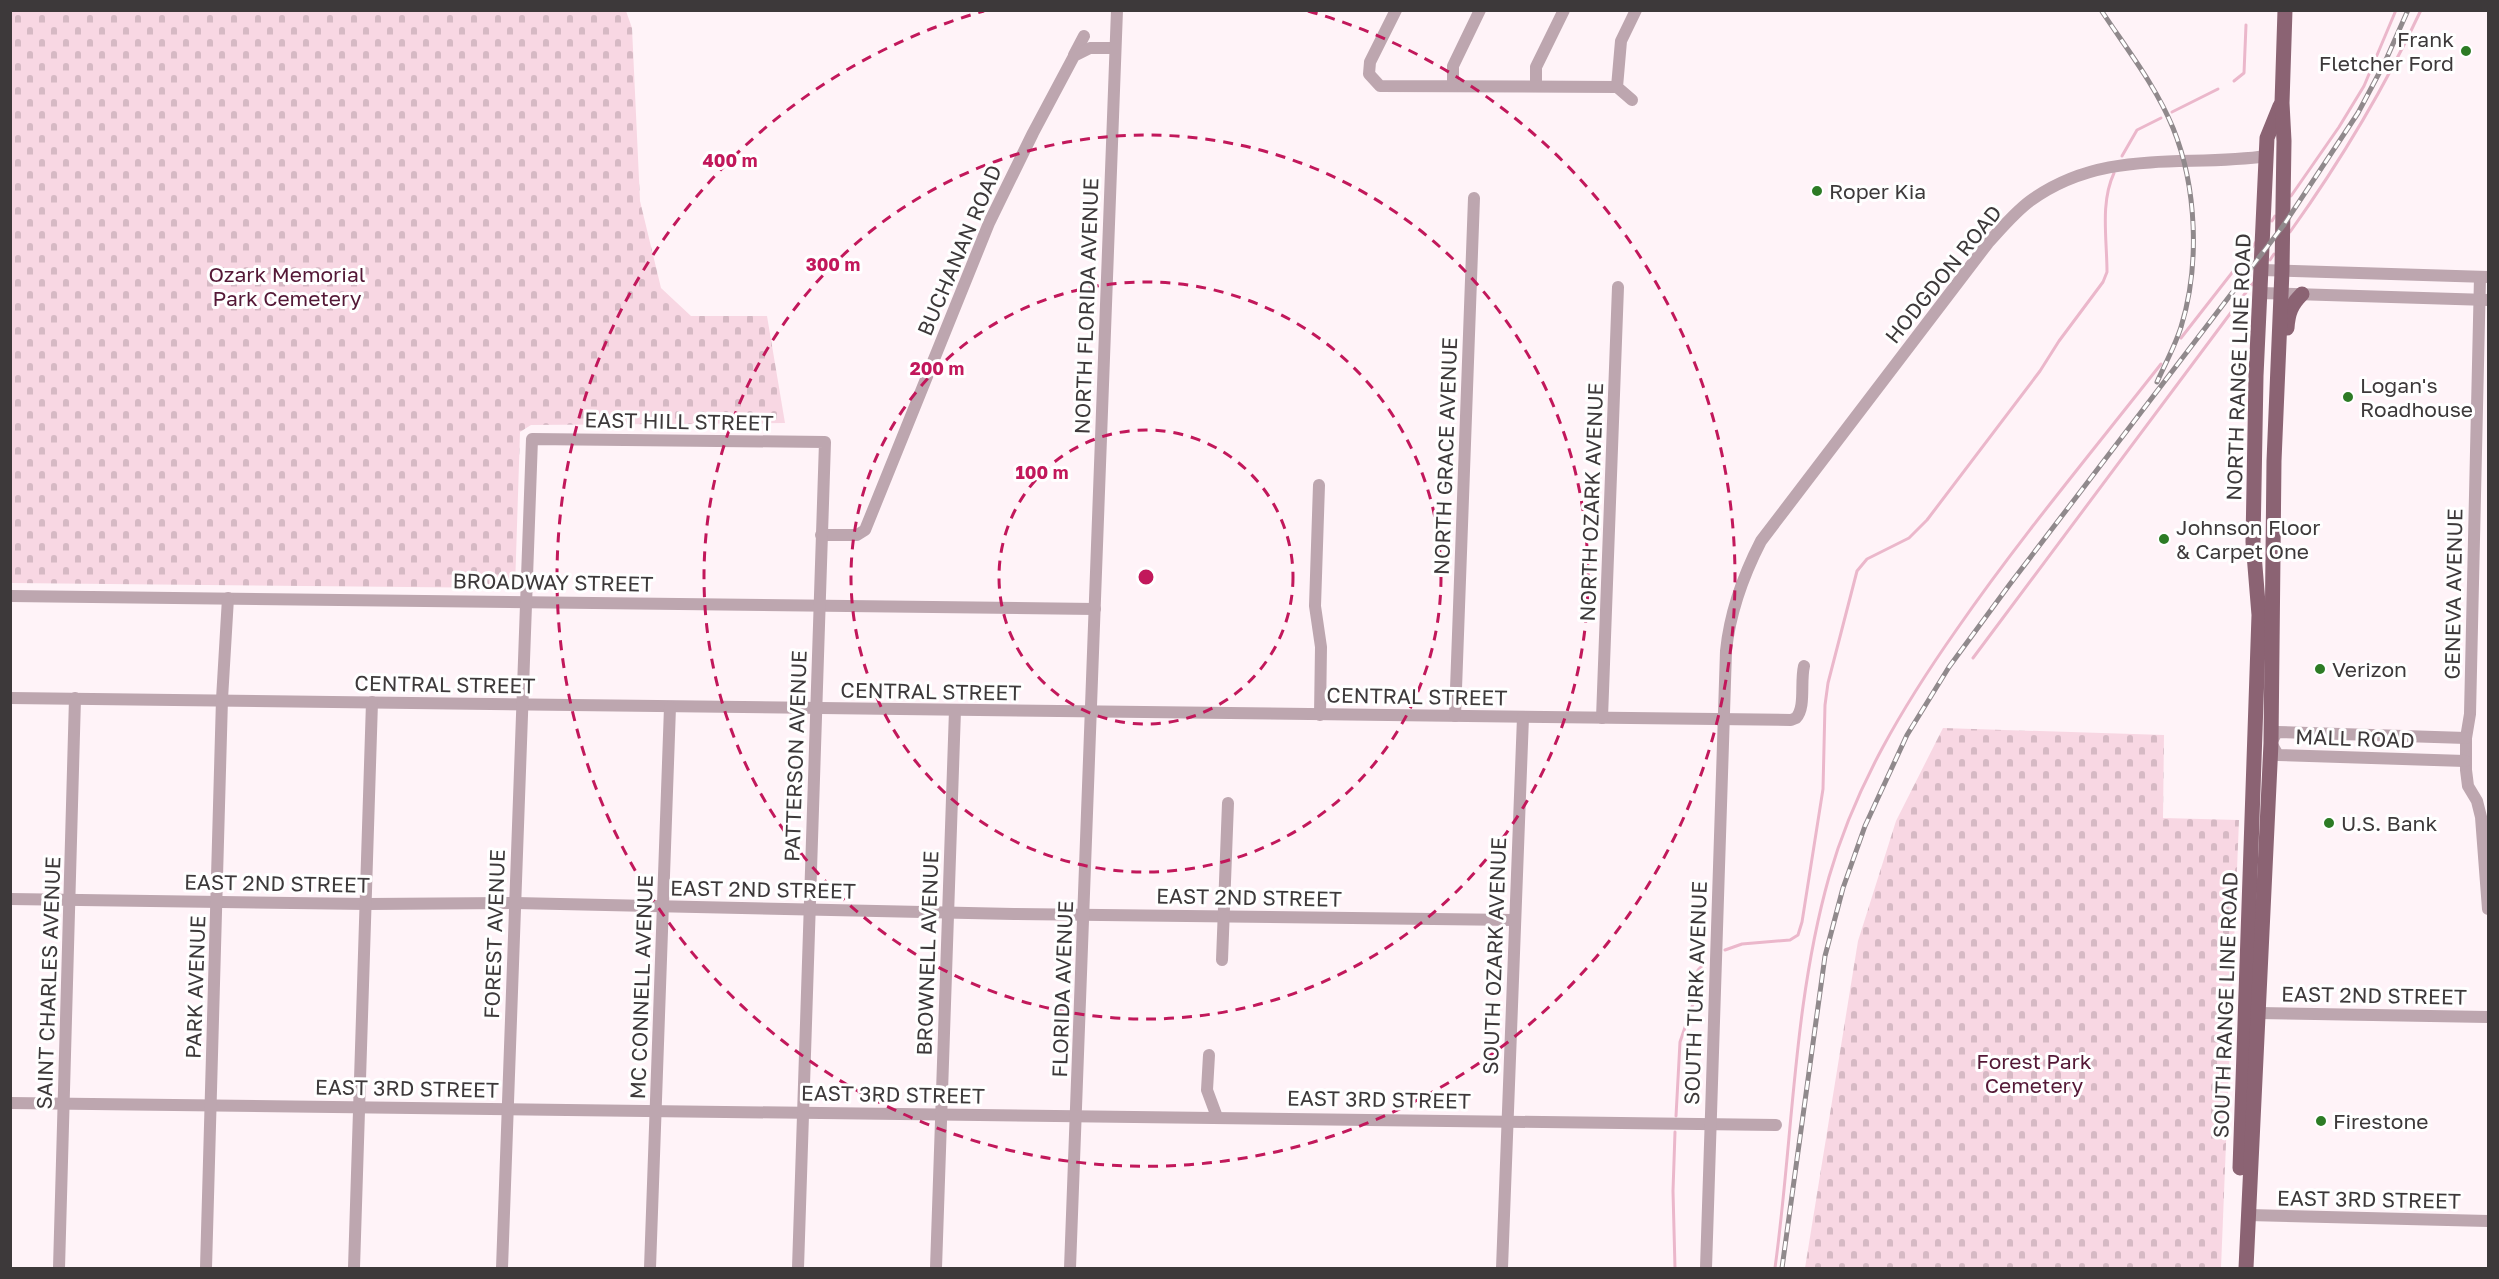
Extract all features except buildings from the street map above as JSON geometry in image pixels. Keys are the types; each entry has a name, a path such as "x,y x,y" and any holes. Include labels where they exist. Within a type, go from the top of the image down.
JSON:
{"main road":[{"name":"NORTH RANGE LINE ROAD","path":"2271,742 2274,461 2282,271 2284,141 2282,103 2285,10"},
{"name":"NORTH RANGE LINE ROAD","path":"2255,742 2259,615 2253,542 2260,293 2267,138 2282,103"},
{"path":"2274,461 2282,442 2288,314 2302,294"},
{"name":"SOUTH RANGE LINE ROAD","path":"2236,1269 2255,742"},
{"name":"SOUTH RANGE LINE ROAD","path":"2246,1269 2271,742"}],"street":[{"name":"NORTH FLORIDA AVENUE","path":"1091,712 1116,10"},
{"path":"1396,10 1370,62 1369,74 1380,86 1617,87 1632,99"},
{"path":"1453,86 1453,66 1480,10"},
{"path":"1536,86 1536,67 1564,10"},
{"path":"1617,87 1622,41 1627,25 1636,10"},
{"path":"1072,59 1084,36"},
{"path":"1072,59 1086,49 1115,48"},
{"name":"BUCHANAN ROAD","path":"821,535 857,535 865,530 989,223 1072,59"},
{"name":"HODGDON ROAD","path":"1723,718 1727,639 1744,573 1761,541 1988,243 2029,202 2065,181 2091,171 2112,166 2267,156"},
{"name":"NORTH GRACE AVENUE","path":"1455,716 1474,198"},
{"path":"2262,270 2484,277"},
{"name":"GENEVA AVENUE","path":"2484,277 2470,714 2465,760 2468,786 2477,801 2481,817 2488,909"},
{"name":"NORTH OZARK AVENUE","path":"1602,718 1618,287"},
{"path":"2260,293 2484,299"},
{"name":"EAST HILL STREET","path":"532,439 825,442"},
{"name":"FOREST AVENUE","path":"502,1269 532,439"},
{"name":"PATTERSON AVENUE","path":"798,1269 825,442"},
{"path":"1319,485 1315,606 1321,647 1320,715"},
{"name":"BROADWAY STREET","path":"10,596 1095,609"},
{"name":"PARK AVENUE","path":"206,1269 222,699 228,598"},
{"name":"CENTRAL STREET","path":"10,698 1791,720 1796,718 1802,708 1801,679 1804,666"},
{"name":"SAINT CHARLES AVENUE","path":"59,1269 75,698"},
{"path":"354,1269 372,702"},
{"name":"MC CONNELL AVENUE","path":"650,1269 670,707"},
{"name":"BROWNELL AVENUE","path":"936,1269 955,710"},
{"name":"FLORIDA AVENUE","path":"1070,1269 1091,712"},
{"name":"SOUTH OZARK AVENUE","path":"1502,1269 1523,717"},
{"name":"SOUTH TURK AVENUE","path":"1706,1269 1723,718"},
{"name":"MALL ROAD","path":"2465,760 2278,755 2271,742 2277,732 2466,738"},
{"path":"1222,960 1228,803"},
{"name":"EAST 2ND STREET","path":"10,899 367,904 515,903 1084,915 1515,920"},
{"name":"EAST 2ND STREET","path":"2258,1013 2488,1017"},
{"path":"1209,1055 1207,1090 1217,1117"},
{"name":"EAST 3RD STREET","path":"10,1103 1776,1125"},
{"name":"EAST 3RD STREET","path":"2248,1215 2488,1221"}],"green space":[{"name":"Ozark Memorial Park Cemetery","path":"11,10 626,11 632,28 640,201 661,288 691,316 767,316 785,423 531,425 520,432 515,588 11,583"},
{"name":"Forest Park Cemetery","path":"1943,728 2164,735 2163,818 2239,820 2221,1268 1805,1268 1858,941 1896,821"}],"waterway":[{"path":"2291,196 2339,127 2364,86 2396,10"},
{"path":"2290,232 2360,124 2421,10"},
{"path":"2234,81 2244,73 2246,25"},
{"path":"2172,112 2218,89"},
{"path":"2122,156 2137,130 2161,118"},
{"path":"1725,950 1742,944 1790,940 1798,935 1823,789 1825,705 1828,683 1857,571 1867,559 1909,538 1927,520 2040,371 2059,341 2103,282 2107,272 2107,196 2114,173"},
{"path":"2272,221 2275,216"},
{"path":"2181,338 2256,242"},
{"path":"2270,260 2274,254"},
{"path":"1973,658 2253,283"},
{"path":"1775,1268 1795,1072 1808,974 1829,877 1852,811 1882,748 1918,687 1957,629 2031,528 2161,364"},
{"path":"1676,1116 1680,1042 1694,1001 1698,970 1704,964"},
{"path":"1675,1132 1673,1191 1675,1268"}],"railway":[{"path":"2101,10 2166,112 2181,151 2191,201 2193,253 2187,303 2179,334 2157,382"},
{"path":"1782,1268 1825,956 1843,888 1865,826 1907,735 1949,667 2010,584 2283,226 2358,113 2385,62 2408,10"}],"place":[{"name":"Frank Fletcher Ford","path":"2466,51"},
{"name":"Roper Kia","path":"1817,191"},
{"name":"Logan's Roadhouse","path":"2348,397"},
{"name":"Johnson Floor & Carpet One","path":"2164,539"},
{"name":"Verizon","path":"2320,669"},
{"name":"U.S. Bank","path":"2329,823"},
{"name":"Firestone","path":"2321,1121"}]}
